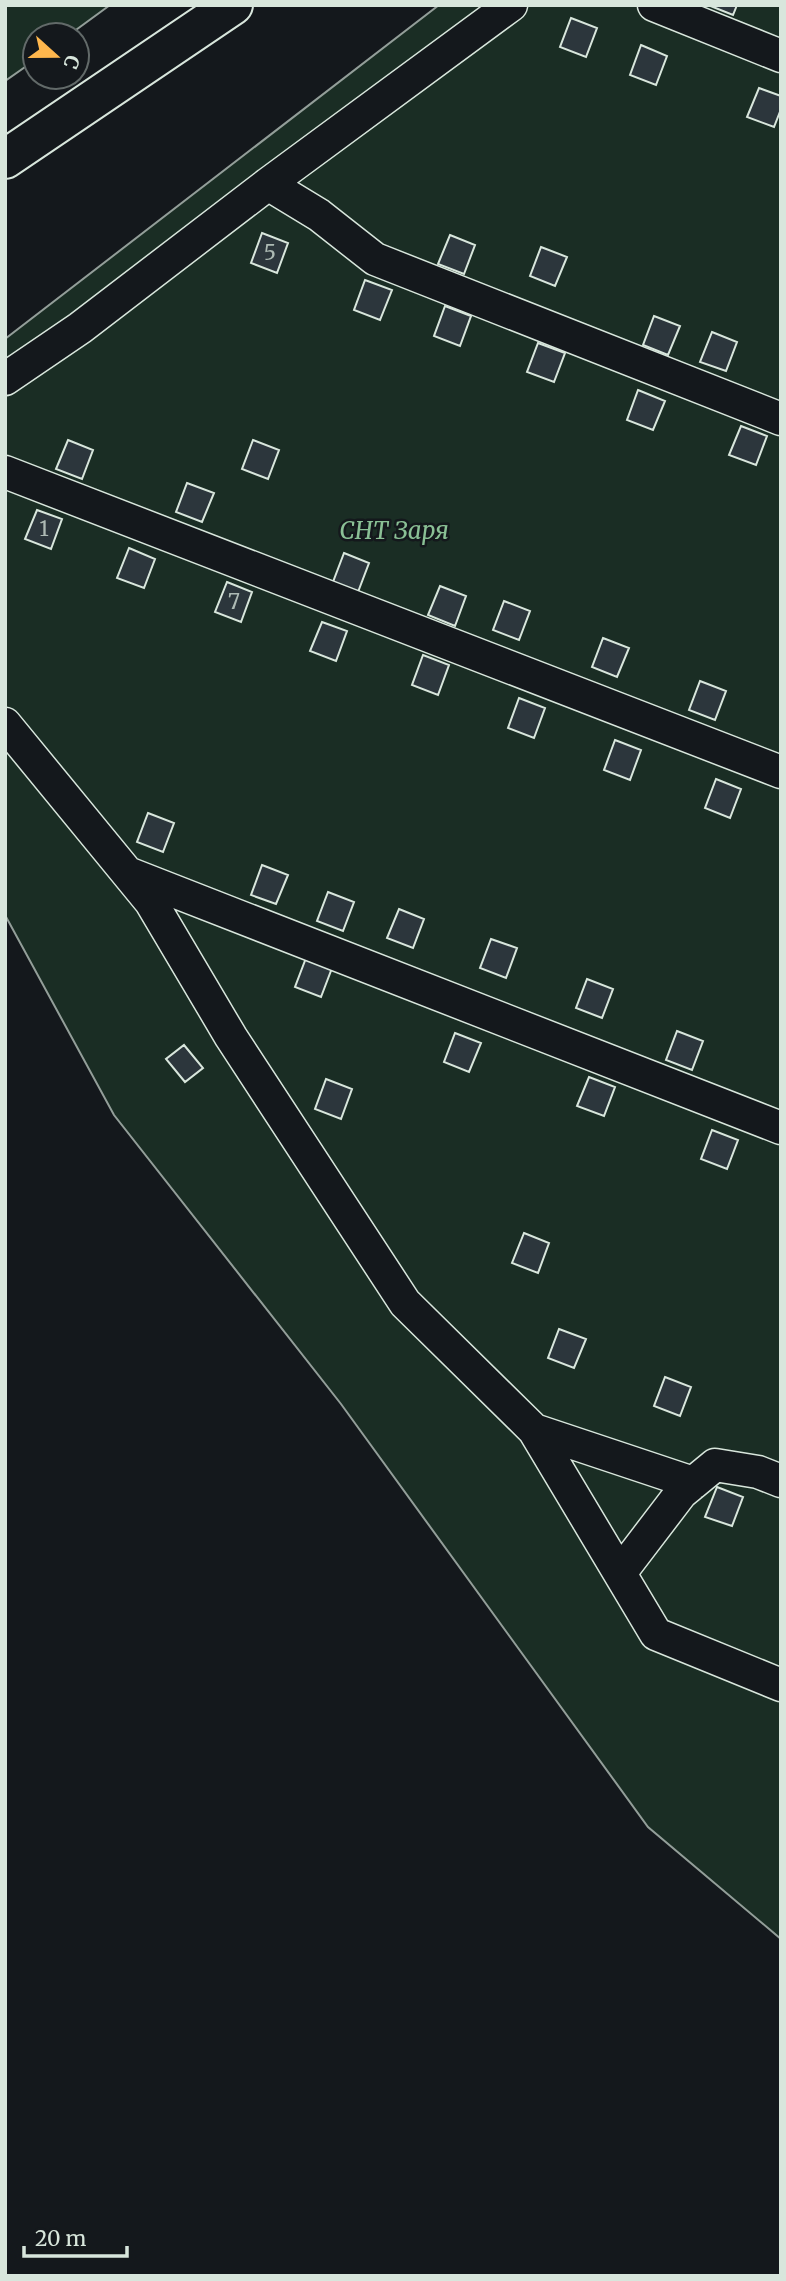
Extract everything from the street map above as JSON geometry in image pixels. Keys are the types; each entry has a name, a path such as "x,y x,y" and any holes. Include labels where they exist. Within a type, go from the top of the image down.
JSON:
{"main road":[{"path":"5,159 233,5"}],"street":[{"path":"5,379 80,328 268,184 511,5"},
{"path":"654,5 781,57"},
{"path":"268,184 319,215 375,259 781,419"},
{"path":"5,472 781,772"},
{"path":"5,724 151,902 231,1037 405,1303 534,1430 656,1634 781,1685"},
{"path":"127,873 781,1128"},
{"path":"534,1430 693,1483"},
{"path":"620,1573 681,1493 715,1465 758,1472 781,1480"}],"green space":[{"path":"5,5 110,5 88,21 21,21 21,70 5,81"},
{"name":"СНТ Заря","path":"439,5 781,5 781,1939 648,1827 341,1404 114,1115 5,915 5,339"}],"building":[{"path":"708,5 737,5 733,15"},
{"path":"571,18 597,28 586,57 560,47"},
{"path":"641,45 667,56 656,85 630,75"},
{"path":"759,88 781,96 781,109 774,127 747,117"},
{"path":"262,233 288,243 277,273 251,263"},
{"path":"450,235 475,245 464,274 438,264"},
{"path":"541,247 567,257 555,286 530,276"},
{"path":"365,280 392,290 380,320 354,310"},
{"path":"445,306 471,316 460,346 434,336"},
{"path":"654,316 680,326 668,355 643,345"},
{"path":"712,332 737,342 726,371 700,362"},
{"path":"538,343 565,353 554,382 527,372"},
{"path":"638,390 665,401 653,430 627,420"},
{"path":"741,426 767,436 756,465 729,455"},
{"path":"68,440 93,450 82,479 56,469"},
{"path":"253,440 279,450 268,479 242,469"},
{"path":"187,483 214,493 202,522 176,512"},
{"path":"37,510 62,519 51,549 25,539"},
{"path":"129,548 155,559 144,588 117,578"},
{"path":"344,553 369,563 358,592 333,582"},
{"path":"227,582 252,592 241,622 215,612"},
{"path":"440,586 466,596 455,626 428,615"},
{"path":"504,601 530,611 519,640 493,630"},
{"path":"322,622 347,631 336,661 310,651"},
{"path":"603,638 629,648 617,677 592,667"},
{"path":"423,655 449,665 438,695 412,685"},
{"path":"700,681 726,691 715,720 689,710"},
{"path":"519,698 545,708 534,738 508,728"},
{"path":"615,740 641,750 630,780 604,770"},
{"path":"716,779 741,789 730,818 705,808"},
{"path":"148,813 174,823 163,852 137,842"},
{"path":"262,865 288,875 276,904 251,895"},
{"path":"328,892 354,902 343,931 317,921"},
{"path":"399,909 424,919 413,948 387,938"},
{"path":"491,939 517,948 506,978 480,968"},
{"path":"306,958 332,968 321,997 295,987"},
{"path":"587,979 613,989 602,1018 576,1008"},
{"path":"677,1031 703,1041 692,1070 666,1060"},
{"path":"455,1033 481,1043 469,1072 444,1062"},
{"path":"184,1045 203,1068 185,1082 166,1059"},
{"path":"589,1077 615,1087 604,1116 577,1106"},
{"path":"326,1079 352,1089 341,1119 315,1109"},
{"path":"712,1130 738,1140 727,1169 701,1159"},
{"path":"524,1233 549,1243 538,1273 512,1263"},
{"path":"559,1329 586,1339 574,1368 548,1358"},
{"path":"665,1377 691,1387 680,1416 654,1406"},
{"path":"717,1487 743,1497 732,1526 705,1517"}]}
